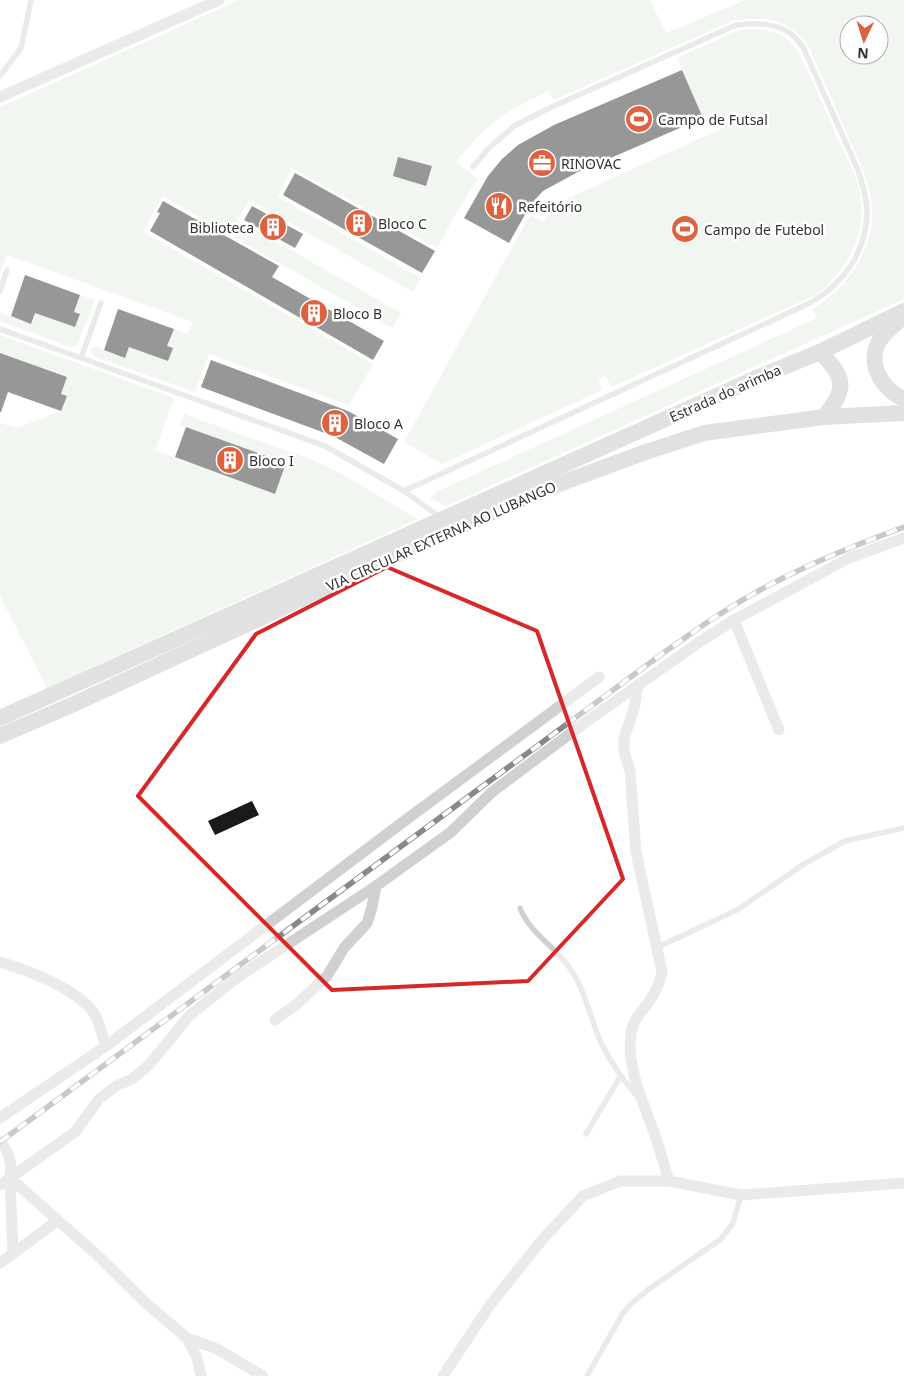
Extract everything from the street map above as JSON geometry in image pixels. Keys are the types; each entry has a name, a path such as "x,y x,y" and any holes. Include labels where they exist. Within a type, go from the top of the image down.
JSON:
{"main road":[{"name":"Estrada do arimba","path":"547,473 759,377 820,352 904,311"},
{"path":"904,316 881,338 875,354 876,371 884,384 904,399"},
{"path":"820,352 836,369 841,384 836,402 824,417"},
{"name":"VIA CIRCULAR EXTERNA AO LUBANGO","path":"0,736 74,704 449,531 548,488 643,452 704,433 824,417 904,412"},
{"name":"VIA CIRCULAR EXTERNA AO LUBANGO","path":"0,718 547,473"}],"street":[{"path":"0,97 219,0"},
{"path":"5,1182 75,1132 99,1099 116,1086 132,1079 148,1066 190,1016 238,977 376,886 451,832 492,792 638,685 734,620 847,559 904,538"},
{"path":"734,620 779,730"},
{"path":"0,1118 106,1046 599,678"},
{"path":"638,685 634,709 624,738 624,751 630,771 636,852 662,972 660,983 651,999 635,1020 631,1033 631,1056 642,1101 663,1158 669,1181"},
{"path":"275,1020 297,1004 326,976 344,948 366,923 372,907 376,886"},
{"path":"0,962 70,990 94,1013 106,1046"},
{"path":"0,1142 7,1151 11,1165 5,1182 13,1254"},
{"path":"443,1376 490,1305 541,1241 583,1196 620,1180 669,1181 741,1194 904,1183"},
{"path":"5,1182 57,1221 96,1254 147,1304 186,1338 197,1358 201,1376"},
{"path":"0,1263 57,1221"},
{"path":"186,1338 217,1349 263,1376"}],"lane":[{"path":"0,76 21,48 31,0"},
{"path":"404,491 802,307 826,294 841,279 852,264 863,242 867,214 864,191 858,170 803,47 790,33 773,25 751,23 736,26 545,110 514,126 488,149 473,167"},
{"path":"0,291 7,270"},
{"path":"81,358 101,303"},
{"path":"0,329 325,446 404,491 443,519"},
{"path":"658,947 737,910 804,864 845,841 904,828"},
{"path":"520,908 534,930 570,969 602,1045 620,1077 642,1101"},
{"path":"586,1134 620,1077"},
{"path":"587,1376 623,1313 649,1289 721,1239 733,1223 741,1194"}],"highlighted area":[{"path":"387,567 537,631 623,879 528,981 332,990 138,796 256,634"}],"shaded area":[{"path":"239,0 650,0 666,33 746,0 904,0 904,299 446,506 430,498 436,492 817,318 813,309 827,299 851,274 867,245 871,229 870,194 859,162 807,43 791,28 775,21 757,19 735,20 554,100 548,91 500,117 483,131 456,162 478,179 456,213 437,248 292,168 278,197 421,278 413,292 249,200 238,220 401,313 393,328 162,196 143,232 373,364 349,405 209,354 195,392 95,357 90,350 92,348 96,347 125,358 129,347 168,361 173,348 167,346 174,329 188,334 193,322 7,255 0,274 0,107"},
{"path":"752,29 778,34 790,41 804,63 856,179 861,201 859,232 847,260 838,273 816,295 611,387 606,376 598,380 602,390 442,464 404,442 530,215 543,222 555,207 575,195 723,128 716,112 703,118 677,58 739,30"},
{"path":"80,295 95,300 76,347 70,347 0,321 0,313 2,313 31,324 35,313 75,327 80,314 74,312"},
{"path":"0,335 174,398 155,450 275,494 286,463 180,425 184,414 313,460 344,475 418,519 47,688 0,596 0,423 17,428 61,411 67,396 61,394 67,377 0,353"}],"building":[{"path":"682,70 703,118 576,173 543,191 531,204 509,243 464,218 488,176 502,159 518,145 554,125"},
{"path":"398,157 432,166 426,186 393,176"},
{"name":"Bloco C","path":"295,173 435,251 422,273 283,195"},
{"name":"Bloco B","path":"163,201 279,266 272,277 384,341 373,360 150,231 160,213 157,212"},
{"name":"Biblioteca","path":"252,206 303,234 295,248 244,220"},
{"path":"25,275 80,295 74,312 80,314 75,327 35,313 31,324 11,316"},
{"path":"118,309 174,329 167,346 173,348 168,361 129,347 125,358 104,350"},
{"path":"0,353 67,377 61,394 67,396 61,411 8,392 0,412"},
{"name":"Bloco A","path":"211,360 348,411 398,439 384,464 333,436 201,387"},
{"name":"Bloco I","path":"186,427 286,463 275,494 175,457"},
{"path":"252,801 259,815 215,835 208,821"}],"railway":[{"path":"0,1142 666,651 704,625 739,602 784,577 904,527"}],"place":[{"name":"Campo de Futsal","path":"639,119"},
{"name":"RINOVAC","path":"542,163"},
{"name":"Refeitório","path":"499,206"},
{"name":"Bloco C","path":"359,223"},
{"name":"Biblioteca","path":"273,227"},
{"name":"Campo de Futebol","path":"685,229"},
{"name":"Bloco B","path":"314,313"},
{"name":"Bloco A","path":"335,423"},
{"name":"Bloco I","path":"230,460"}]}
